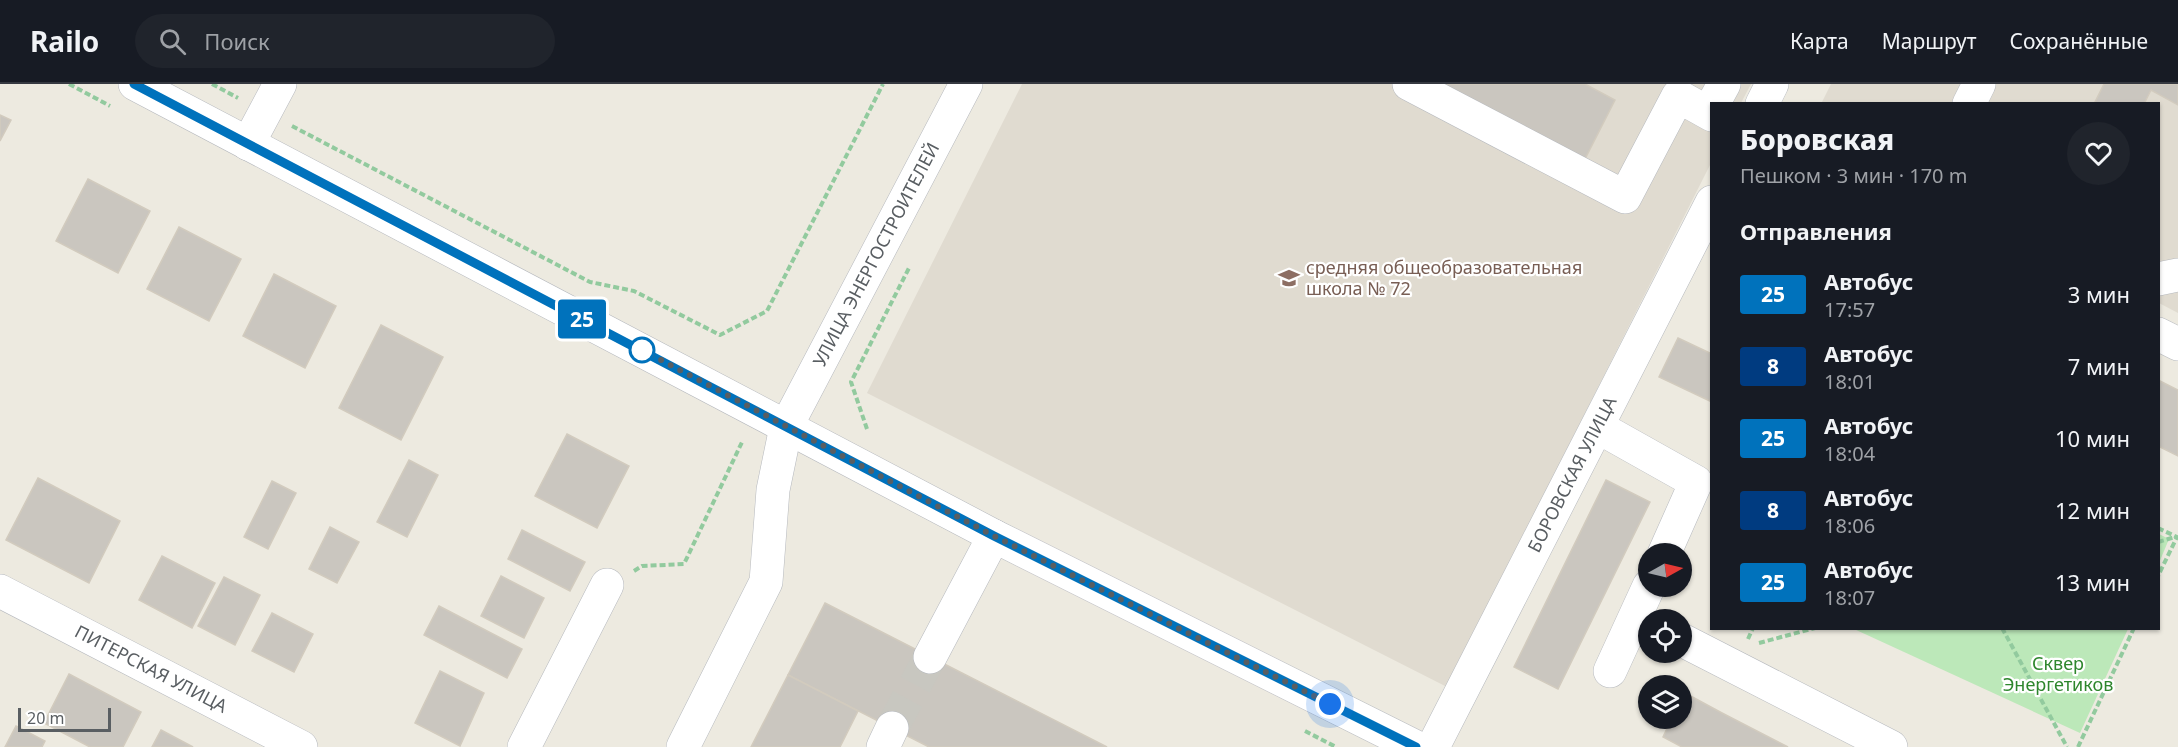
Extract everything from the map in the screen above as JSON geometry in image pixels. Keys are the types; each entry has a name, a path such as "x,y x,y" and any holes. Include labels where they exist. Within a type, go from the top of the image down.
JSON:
{"street":[{"path":"135,84 994,536 1416,747"},
{"name":"УЛИЦА ЭНЕРГОСТРОИТЕЛЕЙ","path":"683,747 766,582 773,490 786,427 966,84"},
{"path":"1409,84 1625,197 1678,96 1710,110"},
{"path":"1715,102 1724,84"},
{"path":"1763,102 1772,84"},
{"path":"1970,102 1979,84"},
{"path":"249,144 272,98"},
{"name":"БОРОВСКАЯ УЛИЦА","path":"1433,747 1710,206"},
{"path":"2160,278 2178,274"},
{"path":"2160,335 2178,344"},
{"path":"1598,427 1696,482 1669,543"},
{"path":"930,657 994,536"},
{"path":"524,747 607,585"},
{"name":"ПИТЕРСКАЯ УЛИЦА","path":"0,591 301,747"},
{"path":"1610,671 1638,626"},
{"path":"1692,645 1891,747"}],"path":[{"path":"212,84 272,98 590,282 634,291 720,335 767,310 883,84"},
{"path":"867,429 851,382 914,259"},
{"path":"607,585 642,566 684,564 744,437"},
{"path":"2160,529 2177,537"},
{"path":"2160,541 2177,537"},
{"path":"2160,572 2177,537"},
{"path":"1754,644 1807,630"},
{"path":"2003,630 2067,747"},
{"path":"2078,747 2133,630"}],"shaded area":[{"name":"средняя общеобразовательная школа № 72","path":"1022,84 1751,84 1742,102 1710,102 1710,165 1447,687 867,393"},
{"path":"1831,84 2178,84 2178,313 2160,304 2160,102 1822,102"}],"green space":[{"path":"2160,534 2169,539 2160,561"},
{"name":"Сквер Энергетиков","path":"1856,630 2128,630 2080,733"}],"building":[{"path":"1439,84 1585,84 1615,100 1585,159"},
{"path":"2104,84 2178,84 2178,105 2151,90 2145,102 2095,102"},
{"path":"0,115 11,120 0,141"},
{"path":"88,179 150,211 118,273 56,241"},
{"path":"179,227 241,259 209,321 147,289"},
{"path":"274,274 336,306 305,368 243,336"},
{"path":"381,325 443,357 401,440 339,408"},
{"path":"1678,338 1710,353 1710,401 1659,377"},
{"path":"2160,381 2178,390 2178,456 2160,447"},
{"path":"567,434 629,466 597,528 535,496"},
{"path":"409,460 438,475 407,537 377,522"},
{"path":"38,478 120,521 89,583 6,540"},
{"path":"1606,480 1650,502 1558,689 1514,667"},
{"path":"272,481 296,493 268,549 244,537"},
{"path":"330,527 359,542 337,583 309,569"},
{"path":"522,530 585,562 570,591 508,559"},
{"path":"162,556 215,583 192,628 139,600"},
{"path":"501,576 544,598 524,638 481,616"},
{"path":"224,577 260,595 235,645 198,626"},
{"path":"825,603 1107,747 929,747 788,675"},
{"path":"439,606 522,649 507,678 424,635"},
{"path":"272,613 313,634 294,672 252,651"},
{"path":"440,671 484,693 460,746 415,723"},
{"path":"69,674 141,712 123,747 90,747 44,723"},
{"path":"788,675 858,711 840,747 751,747"},
{"path":"1692,697 1788,747 1682,747 1663,737 1667,729 1692,729"},
{"path":"16,726 45,741 42,747 5,747"},
{"path":"161,730 193,747 152,747"}],"tunnel":[{"path":"892,728 930,657"}],"bus line":[{"name":"25","path":"134,84 994,536 1416,747"}],"place":[{"name":"средняя общеобразовательная школа № 72","path":"1289,278"}],"route":[{"path":"642,350 994,536 1330,704"}]}
